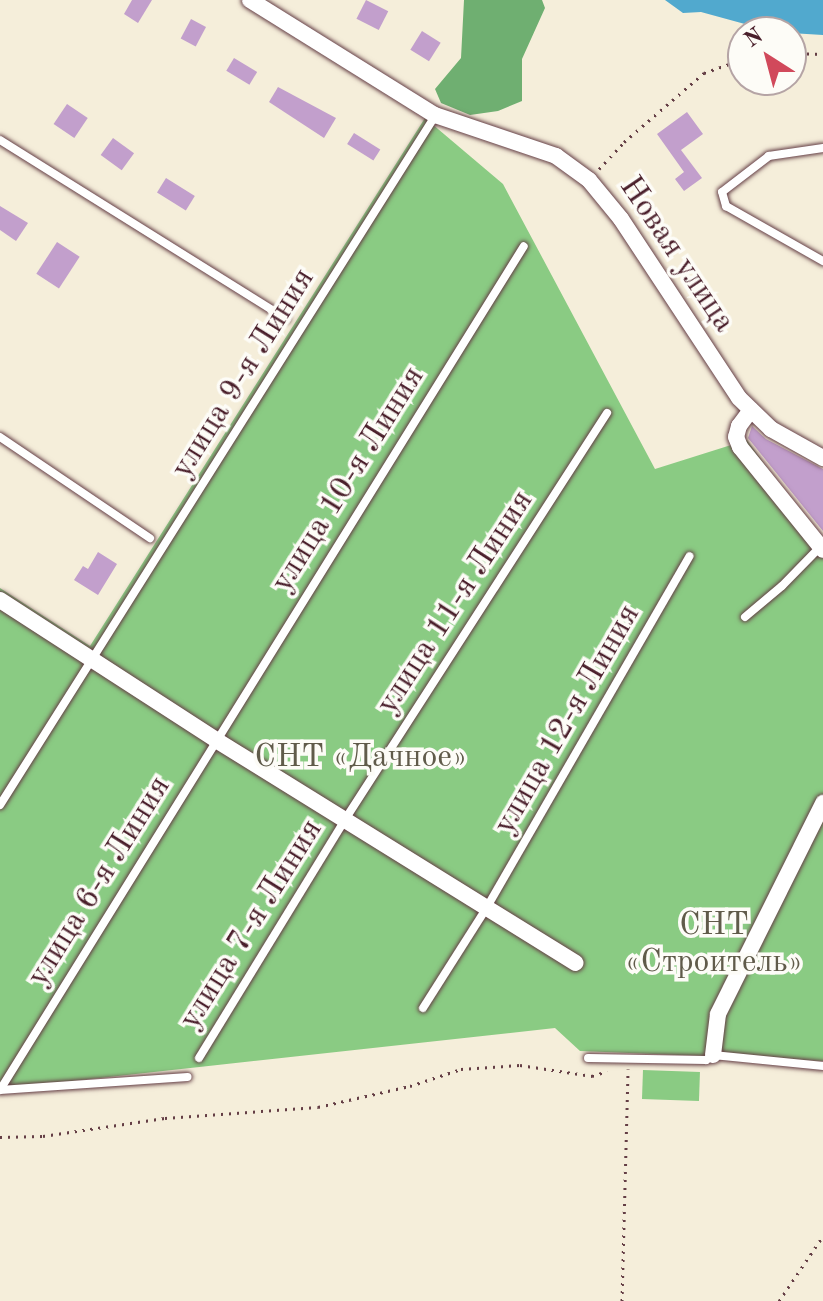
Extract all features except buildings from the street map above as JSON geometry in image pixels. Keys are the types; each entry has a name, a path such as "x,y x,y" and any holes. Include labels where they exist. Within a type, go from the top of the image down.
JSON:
{"street":[{"name":"Новая улица","path":"250,0 435,115 556,156 589,180 621,219 739,398 771,429 823,458"},
{"path":"751,410 739,426 736,437 740,447 821,549"},
{"path":"0,600 216,740 575,963"},
{"path":"713,1055 718,1014 823,803"}],"lane":[{"name":"улица 9-я Линия","path":"0,805 435,115"},
{"path":"0,140 286,319"},
{"path":"823,148 769,156 722,192 726,206 823,261"},
{"name":"улица 10-я Линия","path":"216,740 524,246"},
{"name":"улица 11-я Линия","path":"346,818 607,413"},
{"path":"0,437 150,538"},
{"path":"745,617 821,549"},
{"name":"улица 12-я Линия","path":"423,1008 487,907 690,556"},
{"name":"улица 6-я Линия","path":"0,1090 216,740"},
{"name":"улица 7-я Линия","path":"199,1058 346,818"},
{"path":"588,1058 706,1060 713,1055 823,1066"},
{"path":"0,1090 188,1077"}],"path":[{"path":"589,180 624,142 704,73 727,65"},
{"path":"0,1137 43,1136 165,1118 318,1107 410,1086 461,1069 520,1065 592,1076 614,1069 627,1058"},
{"path":"622,1301 629,1129 627,1058"},
{"path":"779,1301 823,1236"}],"green space":[{"path":"464,0 542,0 545,8 522,59 522,101 498,111 470,115 441,103 435,89 461,58"},
{"name":"СНТ «Дачное»","path":"425,118 503,184 655,469 747,440 823,545 823,1061 580,1051 555,1028 0,1089 0,588 90,646"},
{"path":"643,1070 700,1072 699,1101 642,1099"}],"water":[{"path":"665,0 823,0 823,35 807,34 807,16 727,16 727,19 701,12 683,13"}],"park label":[{"name":"СНТ «Строитель»","path":"714,946"}]}
